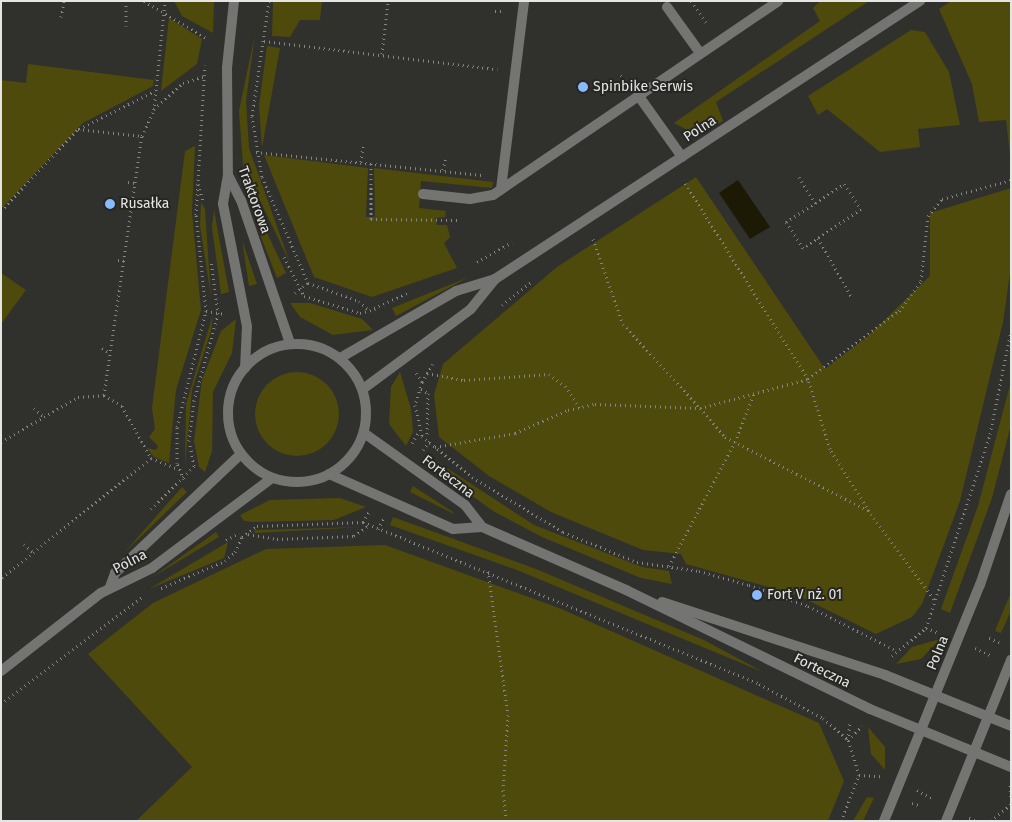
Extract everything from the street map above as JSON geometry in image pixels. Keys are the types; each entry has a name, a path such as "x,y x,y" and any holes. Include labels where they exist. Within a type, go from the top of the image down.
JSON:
{"street":[{"name":"Traktorowa","path":"234,1 227,68 228,175 241,200 290,343"},
{"path":"501,189 524,1"},
{"path":"424,194 481,198 501,189 778,1"},
{"name":"Polna","path":"340,358 456,291 495,279 920,1"},
{"path":"667,7 700,53"},
{"path":"638,95 682,157"},
{"path":"228,175 223,204 247,326 245,368"},
{"name":"Polna","path":"363,389 471,308 495,279"},
{"path":"290,343 325,349 340,358 363,389 364,433 353,452 329,474 309,481 272,478 256,471 241,454 228,414 231,393 245,368 254,358 290,343"},
{"name":"Forteczna","path":"364,433 465,505 482,527 626,590 922,730 1011,767"},
{"path":"110,587 115,573 241,454"},
{"path":"329,474 453,529 482,527"},
{"name":"Polna","path":"1,671 110,587 152,568 272,478"},
{"name":"Polna","path":"884,821 922,730 1011,494"},
{"name":"Forteczna","path":"626,590 935,695 1011,726"},
{"path":"946,821 1011,660"}],"path":[{"path":"62,18 64,1"},
{"path":"126,1 126,26"},
{"path":"144,1 208,37 207,46"},
{"path":"104,395 142,136 154,110 165,1"},
{"path":"268,1 264,41 252,116 256,152 308,283 359,300 368,309"},
{"path":"382,54 388,1"},
{"path":"692,1 718,40"},
{"path":"264,41 503,70"},
{"path":"206,56 196,215 206,311 181,398 179,469 181,475 194,466 192,417 220,314 206,311"},
{"path":"154,110 183,83 227,68"},
{"path":"1,211 78,129 155,91"},
{"path":"78,129 142,136"},
{"path":"361,162 363,146"},
{"path":"256,152 502,176"},
{"path":"443,170 446,156"},
{"path":"800,177 815,203"},
{"path":"685,179 808,379 830,449 869,511 934,599"},
{"path":"435,447 515,433 580,408 700,408 756,390 808,379 899,312 921,280 928,216 942,199 1011,180"},
{"path":"128,182 135,184"},
{"path":"844,184 861,209 803,248 786,222 815,203 844,184"},
{"path":"592,236 623,324 734,442 869,511"},
{"path":"818,238 852,296"},
{"path":"118,260 124,261"},
{"path":"296,290 308,283"},
{"path":"302,287 309,298 360,313 374,308 379,316"},
{"path":"414,371 422,382 416,421 422,436 427,437 435,447 472,477 563,532 637,562 669,566 724,578 799,603 895,650 926,628 929,614 990,434 1011,331"},
{"path":"102,348 110,353"},
{"path":"427,373 464,380 549,374 566,386 580,408"},
{"path":"421,388 428,393 427,437"},
{"path":"669,566 734,442 756,390"},
{"path":"1,442 78,397 104,395 122,406 151,458 179,469"},
{"path":"34,408 44,417"},
{"path":"1,578 151,458"},
{"path":"155,591 225,561 235,552 242,537 258,526 359,522 488,570 759,684 823,718 848,740"},
{"path":"248,534 276,539 354,536 368,526"},
{"path":"236,528 242,537"},
{"path":"24,544 33,552"},
{"path":"488,570 508,715 503,790 506,821"},
{"path":"1,704 146,594"},
{"path":"926,628 942,635"},
{"path":"989,638 1001,643"},
{"path":"841,821 859,775 848,740 851,715"},
{"path":"848,740 864,722"},
{"path":"859,775 885,777"},
{"path":"1010,785 1011,800"},
{"path":"915,789 926,793"},
{"path":"991,821 1011,804"}],"shaded area":[{"path":"174,1 214,1 213,33 182,16"},
{"path":"273,1 322,1 320,20 300,20 290,37 272,36"},
{"path":"820,1 869,1 716,102 723,121 710,129 689,131 674,123 820,21 813,8"},
{"path":"951,1 1011,1 1011,164 1006,120 979,122 972,84 939,9"},
{"path":"169,18 202,39 197,64 161,91"},
{"path":"911,30 925,32 949,72 960,125 918,129 920,147 880,152 827,109 818,115 808,96"},
{"path":"255,34 246,101 249,148 290,263 243,165 239,111"},
{"path":"267,46 280,48 262,148 259,106"},
{"path":"28,64 154,80 153,86 83,123 1,209 1,80 26,83"},
{"path":"195,146 192,212 201,310 176,390 169,463 154,457 147,448 156,450 158,446 149,437 155,429 152,408 185,151"},
{"path":"264,155 368,168 366,217 375,217 374,168 493,182 492,188 421,181 419,208 446,211 445,217 435,218 437,225 447,225 450,237 444,243 457,268 372,297 314,277"},
{"path":"696,177 825,369 867,337 930,276 930,213 1011,188 1011,266 1003,322 960,501 922,604 912,617 876,634 797,595 686,564 681,554 643,550 551,512 489,476 439,437 434,395 443,364 557,267"},
{"path":"738,180 770,227 750,239 719,193"},
{"path":"249,195 286,273 277,278 261,237"},
{"path":"201,202 205,209 211,297 200,226"},
{"path":"214,210 229,292 221,294 212,227"},
{"path":"242,240 257,284 249,286"},
{"path":"1,273 26,290 1,324"},
{"path":"469,277 396,316 392,308"},
{"path":"290,303 310,303 362,319 373,330 333,335 300,317"},
{"path":"213,314 211,331 192,390 185,465 186,404"},
{"path":"236,319 232,353 213,392 212,451 205,472 199,467 194,441 202,380 221,331"},
{"path":"297,372 320,379 332,391 339,414 332,437 320,449 297,456 274,449 262,437 255,414 262,391 274,379"},
{"path":"400,372 411,409 413,432 406,446 389,424 391,387"},
{"path":"1011,381 1011,425 992,498 950,613 941,609 978,506"},
{"path":"433,459 534,525 642,567 669,571 672,584 641,578 542,537 493,511 428,464"},
{"path":"413,486 453,512 454,514 410,492"},
{"path":"182,487 187,492 124,553"},
{"path":"340,498 366,507 334,520 254,522 244,521 240,515 270,500"},
{"path":"393,517 536,569 704,640 765,673 517,570 390,525"},
{"path":"363,527 256,533 253,531 258,530"},
{"path":"216,532 219,537 151,578"},
{"path":"228,542 224,558 149,589"},
{"path":"385,545 559,608 819,723 844,781 828,821 136,821 192,767 88,654 153,603 266,549"},
{"path":"1011,592 1011,611 1001,633 995,631"},
{"path":"940,639 921,659 896,664 912,647"},
{"path":"868,727 885,747 885,770 871,754"},
{"path":"867,797 874,798 863,821 853,821"}],"place":[{"name":"Spinbike Serwis","path":"583,87"},
{"name":"Rusałka","path":"110,204"},
{"name":"Fort V nż. 01","path":"757,595"}]}
